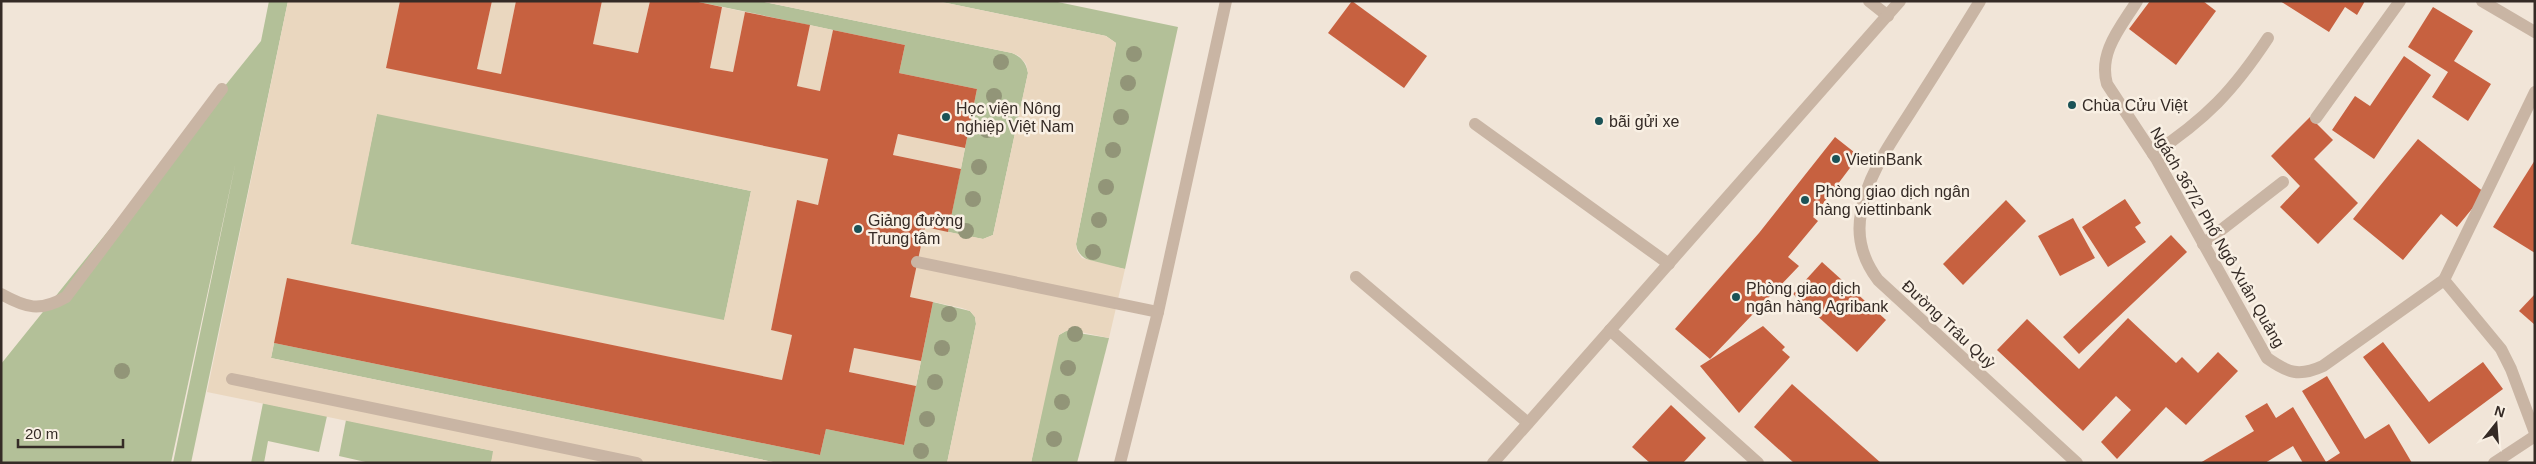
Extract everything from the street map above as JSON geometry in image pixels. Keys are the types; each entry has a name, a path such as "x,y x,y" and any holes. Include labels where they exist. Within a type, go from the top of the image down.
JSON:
{"street":[{"path":"1120,463 1158,312 1226,1"},
{"path":"1869,1 1888,16"},
{"path":"1493,463 1900,1"},
{"name":"Đường Trâu Quỳ","path":"1980,1 1891,142 1871,180 1860,214 1861,247 1867,265 1878,280 2077,463"},
{"name":"Ngách 367/2 Phố Ngô Xuân Quảng","path":"2137,1 2110,45 2105,59 2104,72 2107,84 2153,154 2267,358 2285,370 2307,373 2323,366 2444,280"},
{"path":"2316,118 2400,1"},
{"path":"2482,1 2534,30"},
{"path":"2153,154 2191,127 2220,102 2268,38"},
{"path":"1,294 22,306 33,307 58,302 66,297 222,89"},
{"path":"2494,463 2535,434 2511,369 2501,349 2444,280 2535,92"},
{"path":"1475,124 1669,264"},
{"path":"2203,244 2283,182"},
{"path":"917,262 1158,312"},
{"path":"1356,277 1528,423"},
{"path":"1610,330 1758,463"},
{"path":"232,379 637,463"}],"green space":[{"path":"269,1 288,1 191,463 173,463 236,161 171,463 1,463 1,364 261,41"},
{"path":"694,1 760,1 1012,53 1020,58 1026,66 1028,73 993,235 983,239 948,232 977,89 899,73 905,45"},
{"path":"937,1 1053,1 1178,27 1125,269 1088,260 1078,251 1076,244 1116,43 1106,36"},
{"path":"377,113 751,191 724,321 350,244"},
{"path":"933,302 970,311 975,317 976,324 947,463 778,463 271,358 274,343 820,455 826,429 904,445"},
{"path":"1066,331 1109,338 1077,463 1031,463 1056,342 1059,335"},
{"path":"263,403 327,416 319,452 268,441 264,463 251,463"},
{"path":"346,420 494,451 491,463 370,463 339,456"}],"shaded area":[{"path":"288,1 400,1 387,67 828,159 818,205 797,201 771,330 792,335 782,380 287,279 271,358 778,463 491,463 493,451 207,392","holes":["377,114 751,191 724,320 351,244"]},
{"path":"492,1 516,1 501,74 477,69"},
{"path":"602,1 650,1 638,53 593,44"},
{"path":"760,1 937,1 1106,36 1116,43 1076,244 1077,251 1082,258 1125,269 1109,338 1075,331 1066,331 1059,335 1031,463 947,463 976,324 975,317 970,311 962,308 910,297 925,227 983,239 993,235 1028,73 1026,64 1019,56 1012,53"},
{"path":"722,7 745,12 733,72 710,68"},
{"path":"810,25 833,30 820,91 797,86"},
{"path":"898,134 965,148 961,169 893,155"},
{"path":"854,348 921,361 916,386 849,372"}],"building":[{"name":"Giảng đường Trung tâm","path":"400,1 492,1 477,69 501,74 516,1 602,1 593,44 638,53 650,1 694,1 722,7 710,68 733,72 745,12 810,25 797,86 820,91 833,30 905,45 899,73 977,89 965,148 898,134 893,155 961,169 948,232 925,227 910,297 933,302 921,361 854,348 849,372 916,386 904,445 826,429 820,455 274,343 287,278 782,380 792,335 771,330 797,200 818,205 828,159 386,68"},
{"path":"1352,1 1427,56 1404,88 1328,33"},
{"path":"2150,1 2203,1 2216,11 2176,65 2129,29"},
{"path":"2280,1 2365,1 2357,15 2345,7 2329,32"},
{"path":"2433,7 2473,31 2454,61 2491,84 2468,121 2432,97 2448,72 2408,47"},
{"path":"2404,56 2431,75 2374,159 2332,130 2355,96 2370,106"},
{"path":"2310,117 2333,140 2314,159 2358,203 2318,244 2280,207 2300,186 2271,156"},
{"path":"1835,137 1859,156 1813,217 1818,221 1788,257 1799,266 1710,359 1675,329 1759,233"},
{"path":"2418,139 2485,193 2457,227 2441,214 2403,260 2353,219"},
{"path":"2535,160 2535,253 2493,227"},
{"path":"2125,199 2141,223 2135,227 2146,242 2108,267 2082,227"},
{"path":"2006,200 2026,221 1963,285 1943,264"},
{"path":"2073,218 2095,258 2060,276 2038,236"},
{"path":"2171,235 2187,252 2079,354 2063,337"},
{"path":"1822,262 1886,320 1857,352 1793,294"},
{"path":"2535,294 2535,325 2519,311"},
{"path":"2128,318 2176,363 2182,357 2198,373 2218,352 2238,371 2186,425 2166,407 2117,459 2101,442 2131,410 2116,396 2083,431 1997,350 2027,319 2079,369"},
{"path":"1763,326 1785,347 1782,350 1790,357 1739,413 1700,366"},
{"path":"2383,342 2429,402 2483,362 2503,389 2429,444 2363,357"},
{"path":"2327,376 2365,439 2389,424 2412,463 2303,463 2293,446 2265,463 2200,463 2254,431 2245,416 2267,403 2276,418 2293,407 2326,462 2340,453 2302,391"},
{"path":"1792,384 1881,463 1794,463 1754,427"},
{"path":"1671,405 1706,438 1683,463 1650,463 1632,447"}],"place":[{"name":"Chùa Cửu Việt","path":"2072,105"},
{"name":"Học viện Nông nghiệp Việt Nam","path":"946,117"},
{"name":"bãi gửi xe","path":"1599,121"},
{"name":"VietinBank","path":"1836,159"},
{"name":"Phòng giao dịch ngân hàng viettinbank","path":"1805,200"},
{"name":"Giảng đường Trung tâm","path":"858,229"},
{"name":"Phòng giao dịch ngân hàng Agribank","path":"1736,297"}]}
